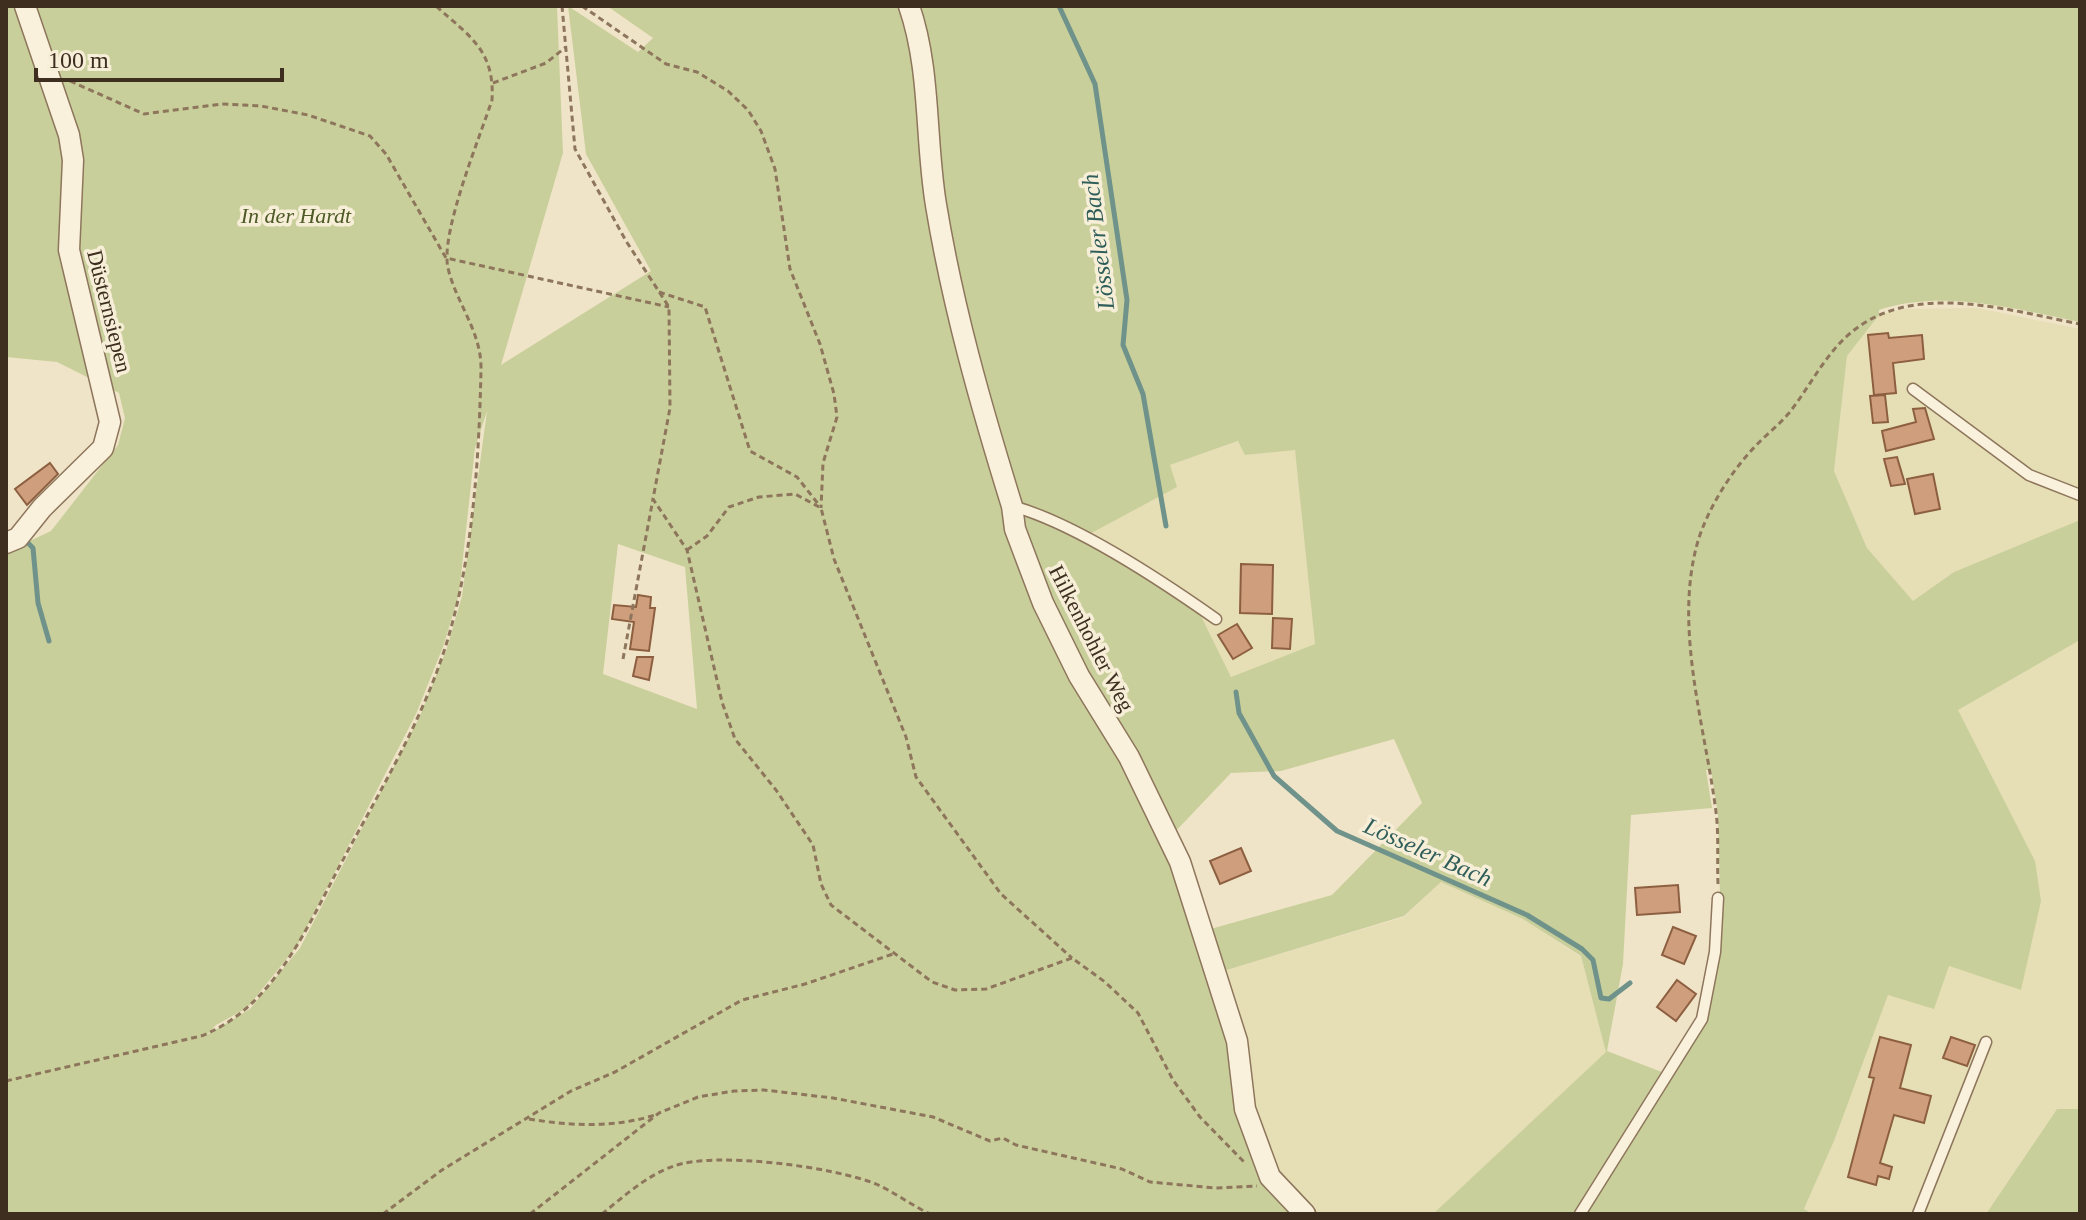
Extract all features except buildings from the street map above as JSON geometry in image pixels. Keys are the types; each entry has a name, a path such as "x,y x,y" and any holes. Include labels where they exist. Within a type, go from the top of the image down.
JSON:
{"street":[{"name":"Düsternsiepen","path":"6,543 18,538 42,508 103,448 110,422 73,273 69,242 73,160 69,135 25,6"},
{"name":"Hilkenhohler Weg","path":"909,6 919,36 936,203 969,366 1012,506 1015,529 1043,603 1079,676 1129,757 1180,862 1237,1041 1245,1109 1270,1177 1305,1214"}],"lane":[{"path":"1913,389 2029,475 2080,495"},
{"path":"1012,506 1040,514 1173,589 1216,619"},
{"path":"1580,1214 1702,1019 1715,952 1718,898"},
{"path":"1918,1214 1986,1042"}],"path":[{"path":"436,6 478,44 490,66 493,83 492,100 451,229 446,258"},
{"path":"562,6 575,149 669,307 670,408 623,659"},
{"path":"582,6 666,64 697,72 728,91 748,110 761,131 775,169 790,269 820,344 834,394 837,417 823,463 821,508 834,559 906,737 916,777 1001,894 1138,1013 1173,1080 1200,1117 1251,1168 1270,1177"},
{"path":"493,83 546,63 566,47"},
{"path":"6,1081 187,1040 222,1028 249,1008 298,947 418,715 445,648 460,594 472,494 481,366 477,336 455,292 446,258 386,154 370,136 308,115 261,106 222,104 144,114 48,72"},
{"path":"446,258 669,307"},
{"path":"657,291 705,307 750,451 797,477 821,508"},
{"path":"1718,898 1716,816 1689,608 1698,540 1721,493 1748,453 1788,414 1824,362 1847,336 1871,318 1902,306 1977,305 2080,324"},
{"path":"687,550 707,536 729,507 795,494 821,508"},
{"path":"653,499 687,550 722,702 735,739 785,802 813,845 821,884 831,905 897,952 932,982 974,992 1072,958"},
{"path":"383,1214 442,1170 571,1091 615,1072 742,1000 805,984 897,952"},
{"path":"528,1119 562,1124 631,1123 698,1097 722,1093 786,1092 933,1117 990,1141 1003,1138 1016,1145 1122,1169 1150,1182 1216,1188 1255,1187 1270,1177"},
{"path":"530,1214 659,1113"},
{"path":"602,1214 633,1189 674,1166 719,1161 795,1165 875,1184 930,1214"}],"shaded area":[{"path":"1977,308 2080,329 2080,520 1954,572 1913,602 1867,548 1834,471 1847,356 1879,315 1904,309"},
{"path":"1239,441 1245,455 1295,449 1315,644 1231,677 1200,614 1086,536 1176,487 1170,465"},
{"path":"2080,640 2080,1109 2056,1110 1986,1214 1921,1214 1989,1042 1915,1214 1812,1214 1804,1210 1834,1141 1888,995 1949,966 2021,989 2035,861 1958,710"},
{"path":"1441,882 1523,919 1581,957 1607,1052 1433,1214 1309,1214 1274,1176 1248,1109 1220,972 1404,917"}],"green space":[{"name":"In der Hardt","path":"6,6 557,6 563,153 501,365 651,271 586,154 568,6 638,52 653,38 607,6 904,6 932,202 1013,530 1127,761 1215,972 1241,1109 1301,1214 6,1214 6,552 51,531 118,445 125,418 119,393 57,362 6,357","holes":["487,411 462,596 447,648 420,716 300,948 250,1009 207,1035 216,1025 247,1008 297,946 416,714 443,647 459,594 475,448","618,544 685,567 697,709 603,674"]},
{"path":"915,6 2080,6 2080,322 2005,307 1954,301 1904,304 1879,310 1879,315 1847,356 1834,471 1867,548 1913,601 1954,572 2080,520 2080,640 1958,710 2035,861 2041,901 2021,990 1949,966 1934,1009 1888,995 1834,1141 1804,1209 1812,1214 1582,1214 1703,1019 1720,898 1718,815 1711,770 1706,770 1712,808 1631,815 1623,964 1607,1051 1667,1074 1575,1214 1433,1214 1606,1052 1581,956 1523,919 1441,882 1404,916 1220,972 1207,930 1332,895 1422,803 1394,739 1281,771 1231,773 1171,836 1083,675 1016,510 1037,516 1172,592 1200,614 1231,677 1315,644 1295,450 1245,455 1238,441 1170,465 1177,487 1086,536 1014,505 941,201"},
{"path":"2057,1109 2080,1109 2080,1214 1986,1214"}],"waterway":[{"name":"Lösseler Bach","path":"1059,6 1095,84 1127,300 1123,345 1143,394 1166,526"},
{"path":"25,540 33,548 38,603 49,641"},
{"name":"Lösseler Bach","path":"1236,692 1239,713 1274,776 1337,831 1527,915 1582,949 1593,960 1601,998 1609,999 1630,983"}]}
